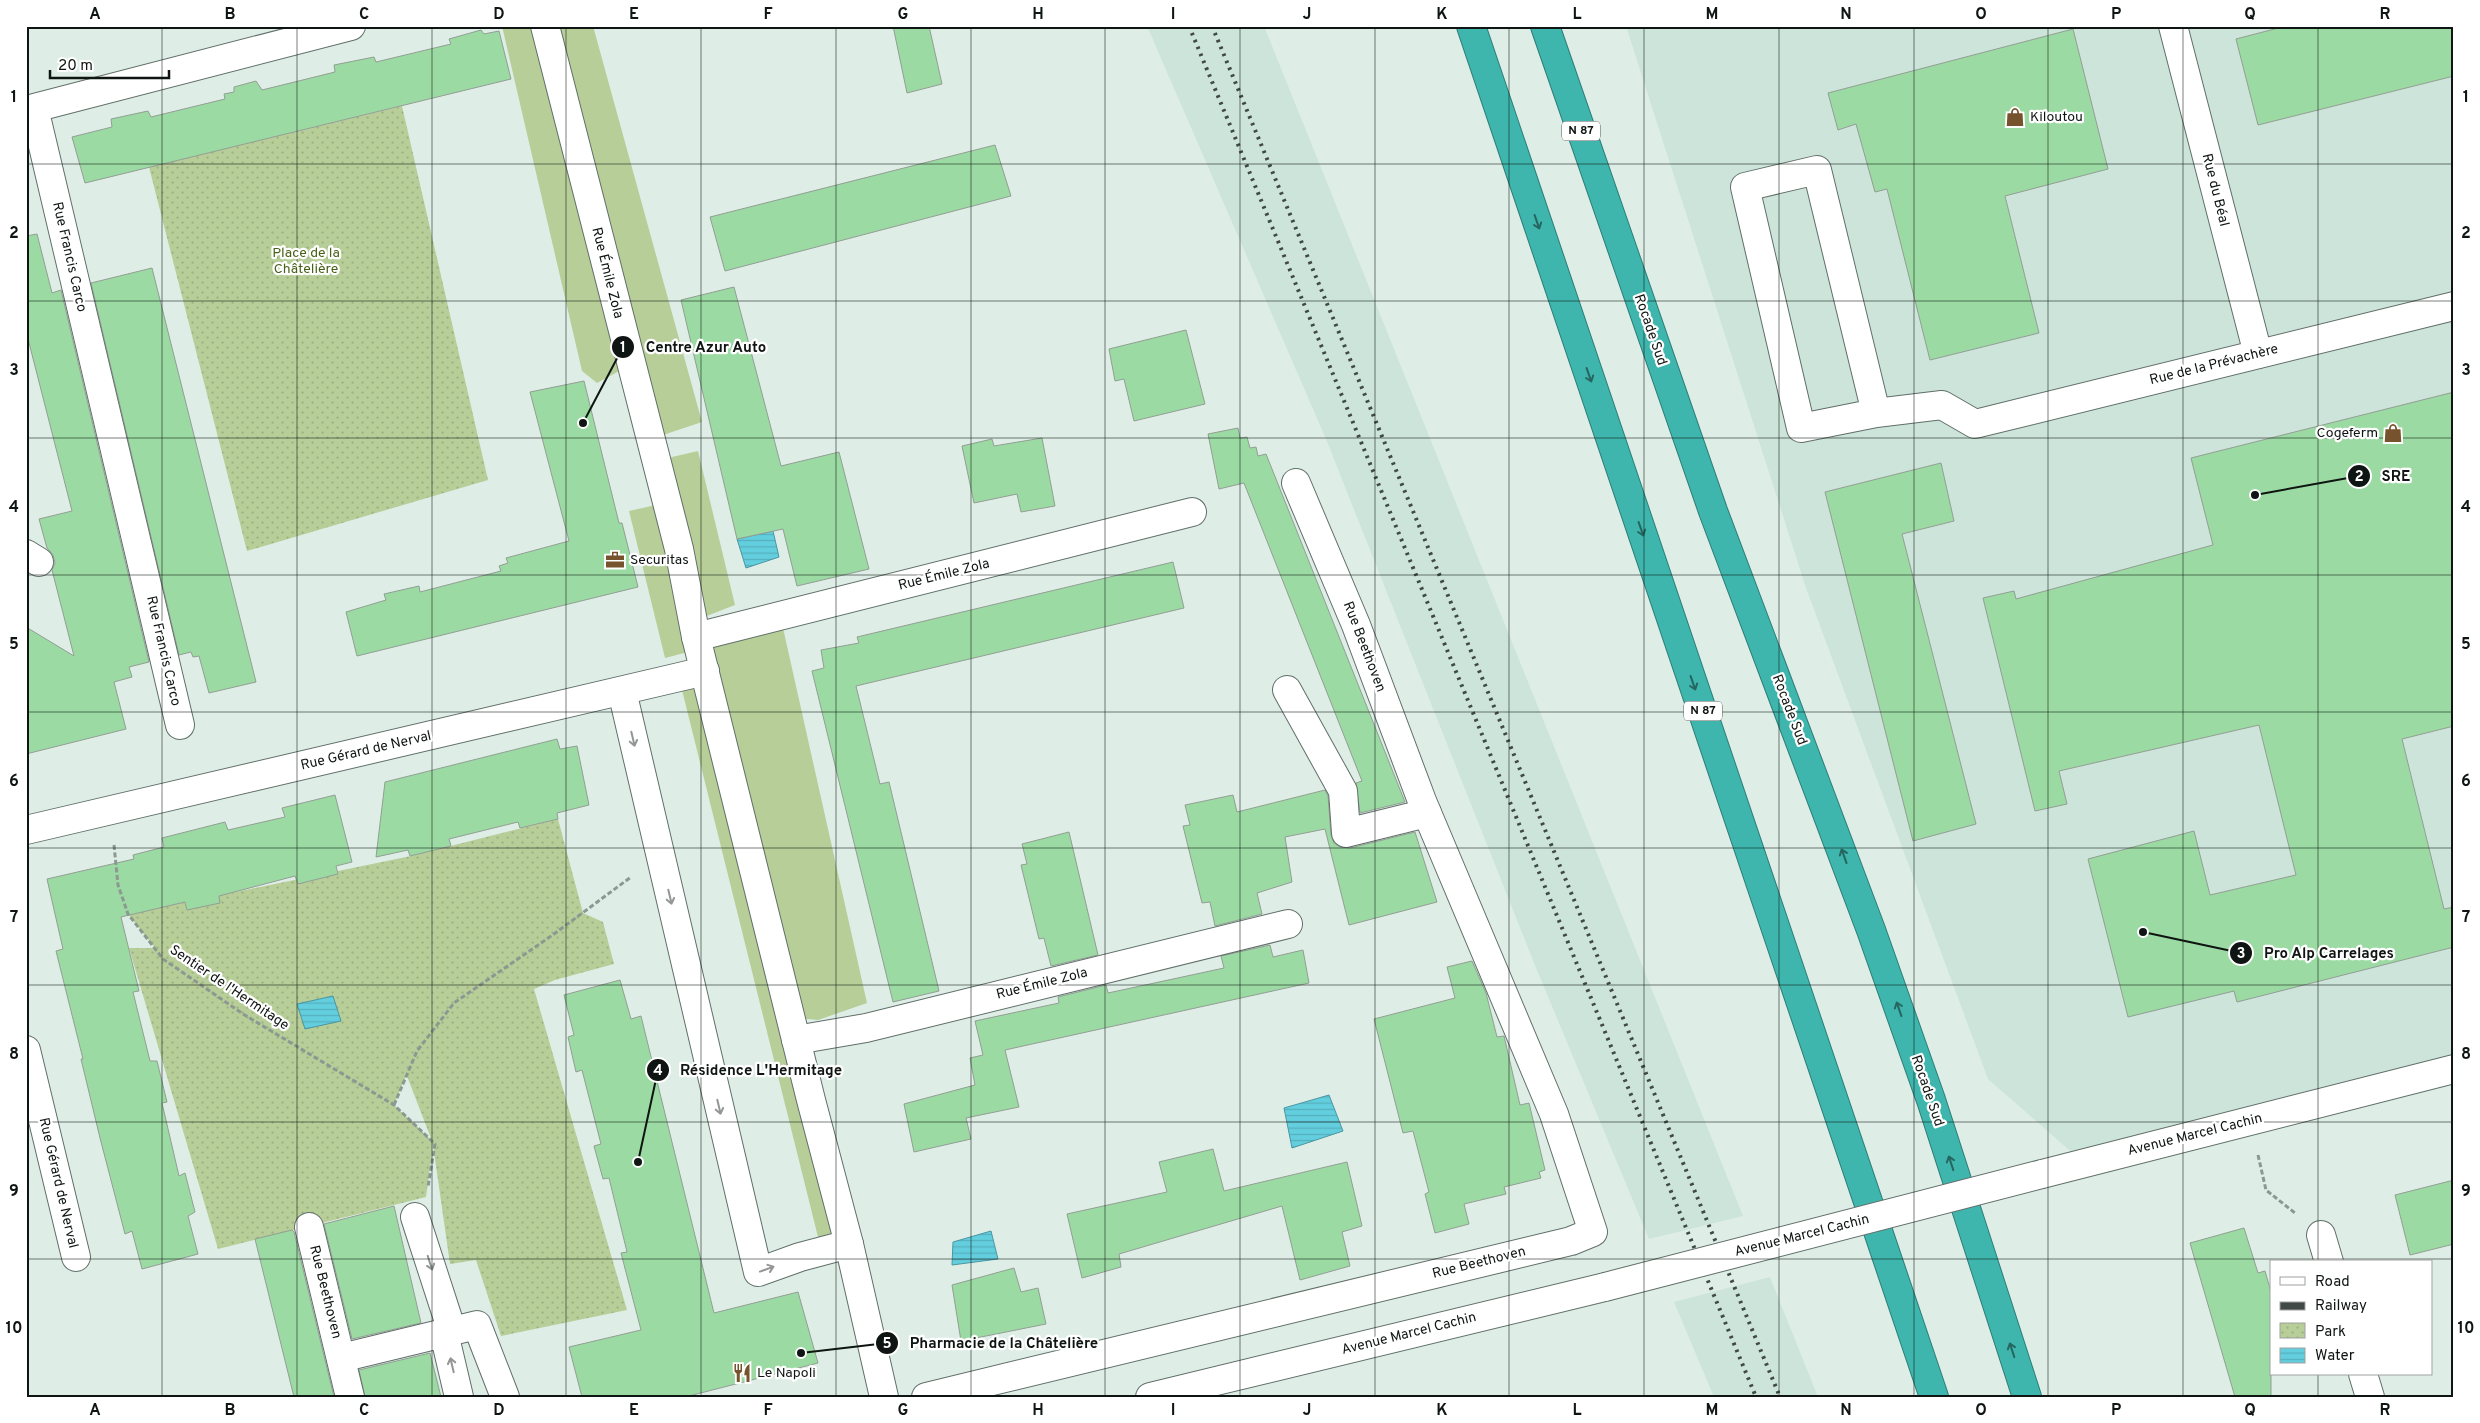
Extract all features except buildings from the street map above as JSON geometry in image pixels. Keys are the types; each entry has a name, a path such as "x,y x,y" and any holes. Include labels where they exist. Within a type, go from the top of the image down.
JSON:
{"highway":[{"path":"1458,26 1525,186"},
{"name":"N 87","path":"1471,26 1934,1397"},
{"name":"Rocade Sud","path":"1545,26 1713,511 1871,930 1931,1100 2027,1397"},
{"path":"1560,26 1616,235"}],"street":[{"name":"Rue Francis Carco","path":"180,724 34,108 351,26"},
{"name":"Rue Émile Zola","path":"545,26 678,549 696,637 796,1040 849,1244 884,1397"},
{"name":"Rue du Béal","path":"2173,26 2258,354"},
{"path":"1818,170 1876,413 1801,428 1745,187 1818,170"},
{"name":"Rue de la Prévachère","path":"1876,413 1942,406 1975,424 2454,306"},
{"name":"Rue Beethoven","path":"926,1397 1571,1241 1593,1232 1554,1114 1427,813 1356,625 1296,483"},
{"name":"Rue Émile Zola","path":"696,637 1192,512"},
{"name":"Rue Gérard de Nerval","path":"26,830 622,692 705,671"},
{"path":"1287,690 1343,791 1346,833 1427,813"},
{"path":"622,692 758,1272 800,1257 849,1244"},
{"name":"Rue Émile Zola","path":"796,1040 876,1025 1288,924"},
{"name":"Rue Gérard de Nerval","path":"26,1050 76,1258"},
{"name":"Avenue Marcel Cachin","path":"1150,1397 1605,1287 2454,1069"},
{"path":"415,1217 448,1332 459,1397"},
{"name":"Rue Beethoven","path":"309,1227 350,1397"},
{"path":"2321,1235 2328,1260"},
{"name":"Rue Beethoven","path":"341,1358 477,1325 505,1397"},
{"path":"2364,1376 2370,1397"}],"path":[{"name":"Sentier de l'Hermitage","path":"108,811 118,885 128,914 163,959 243,1014 394,1105 435,1144 426,1197 415,1217"},
{"path":"394,1105 417,1051 454,1004 598,902"},
{"path":"2251,1157 2260,1155 2266,1190"}],"shaded area":[{"path":"1147,26 1264,26 1743,1216 1649,1239 1534,963 1326,439"},
{"path":"1626,26 2454,26 2454,1069 2084,1163 1988,1079 1806,588"},
{"path":"1770,1277 1818,1397 1714,1397 1674,1302"}],"green space":[{"path":"502,26 533,26 621,370 597,383 582,371"},
{"path":"553,26 593,26 702,422 654,438"},
{"name":"Place de la Châtelière","path":"402,106 488,480 247,551 149,167"},
{"path":"698,451 735,605 699,619 659,460"},
{"path":"656,505 688,652 665,658 629,511"},
{"path":"783,628 867,1003 818,1020 797,1018 706,649"},
{"path":"700,683 838,1233 819,1241 682,690"},
{"path":"558,819 583,913 603,922 614,964 555,980 534,989 627,1310 501,1336 476,1260 450,1264 433,1145 426,1197 218,1249 129,948 155,948 128,914 411,856","holes":["407,1076 432,1141 394,1105"]}],"water":[{"path":"773,531 779,557 746,568 737,539"},
{"path":"333,996 341,1021 305,1029 297,1004"},
{"path":"1329,1095 1343,1131 1292,1148 1284,1108"},
{"path":"991,1231 998,1259 952,1265 953,1242"}],"railway":[{"path":"1189,26 1756,1397"},
{"path":"1212,26 1780,1397"}],"place":[{"name":"Kiloutou","path":"2015,117"},
{"name":"Centre Azur Auto","path":"583,423"},
{"name":"Cogeferm","path":"2393,433"},
{"name":"SRE","path":"2255,495"},
{"name":"Securitas","path":"615,560"},
{"name":"Pro Alp Carrelages","path":"2143,932"},
{"name":"Résidence L'Hermitage","path":"638,1162"},
{"name":"Pharmacie de la Châtelière","path":"801,1353"},
{"name":"Le Napoli","path":"742,1373"}]}
